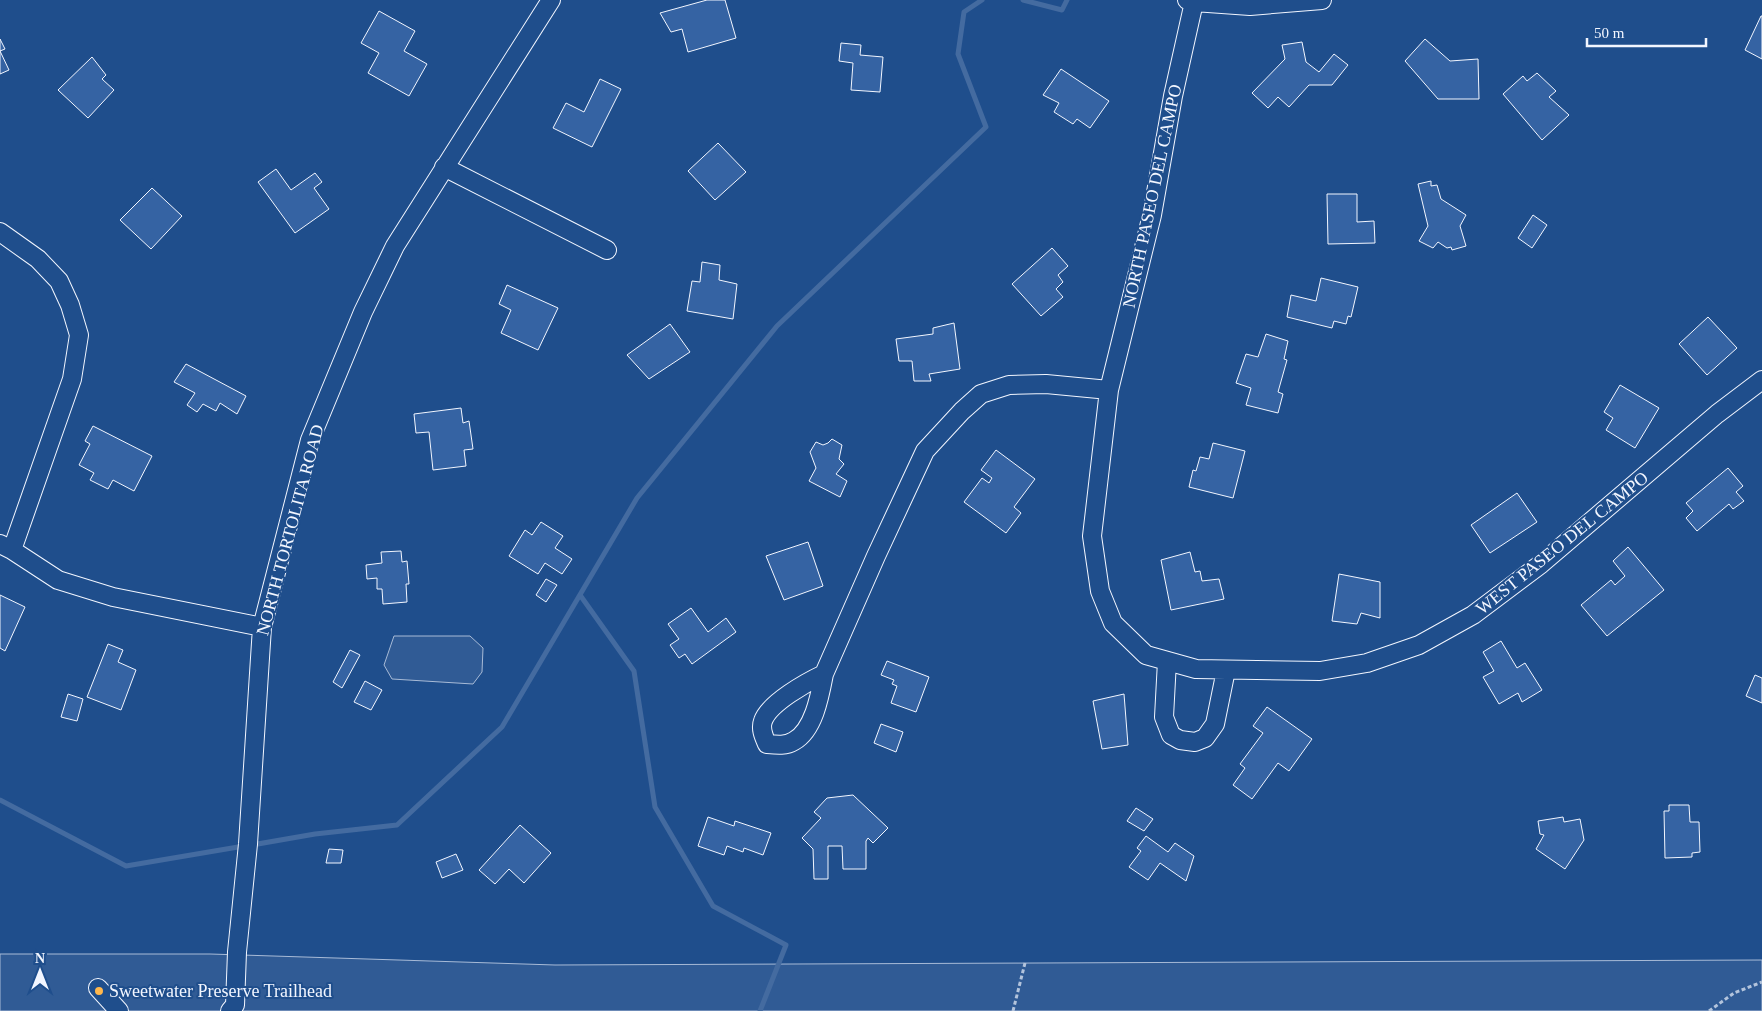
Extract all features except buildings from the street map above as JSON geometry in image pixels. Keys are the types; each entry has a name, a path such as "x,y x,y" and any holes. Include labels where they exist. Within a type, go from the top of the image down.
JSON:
{"street":[{"path":"1191,1 1250,6 1322,0"},
{"name":"NORTH PASEO DEL CAMPO","path":"1109,390 1152,215 1191,1"},
{"name":"NORTH TORTOLITA ROAD","path":"230,1011 235,1005 237,952 248,844 262,627 310,440 363,312 395,246 546,2"},
{"path":"444,167 607,250"},
{"path":"0,232 38,259 60,281 70,305 79,336 72,379 6,547 58,580 113,597 262,627"},
{"name":"WEST PASEO DEL CAMPO","path":"1109,390 1092,536 1100,591 1113,623 1146,654 1196,669 1320,671 1367,663 1418,645 1473,615 1541,564 1717,414 1762,380"},
{"path":"824,674 925,451 962,411 981,394 1009,385 1046,384 1109,390"},
{"path":"1167,661 1164,717 1171,735 1180,740 1195,742 1206,738 1215,724 1226,670"},
{"path":"98,988 119,1011"}],"path":[{"path":"1013,1011 1025,963"},
{"path":"1708,1011 1734,993 1762,982"}],"shaded area":[{"path":"394,636 470,636 483,648 482,672 473,684 392,679 384,665"},
{"path":"0,954 210,954 555,965 1762,960 1762,1011 0,1011"}],"waterway":[{"path":"252,845 315,834 397,825 502,727 637,498 777,326 986,127 958,54 964,12 982,0"},
{"path":"1023,0 1062,10 1067,0"},
{"path":"580,595 634,671 655,807 713,906 786,945 760,1011"},
{"path":"0,800 126,866 244,846"}],"place":[{"name":"Sweetwater Preserve Trailhead","path":"99,991"}]}
